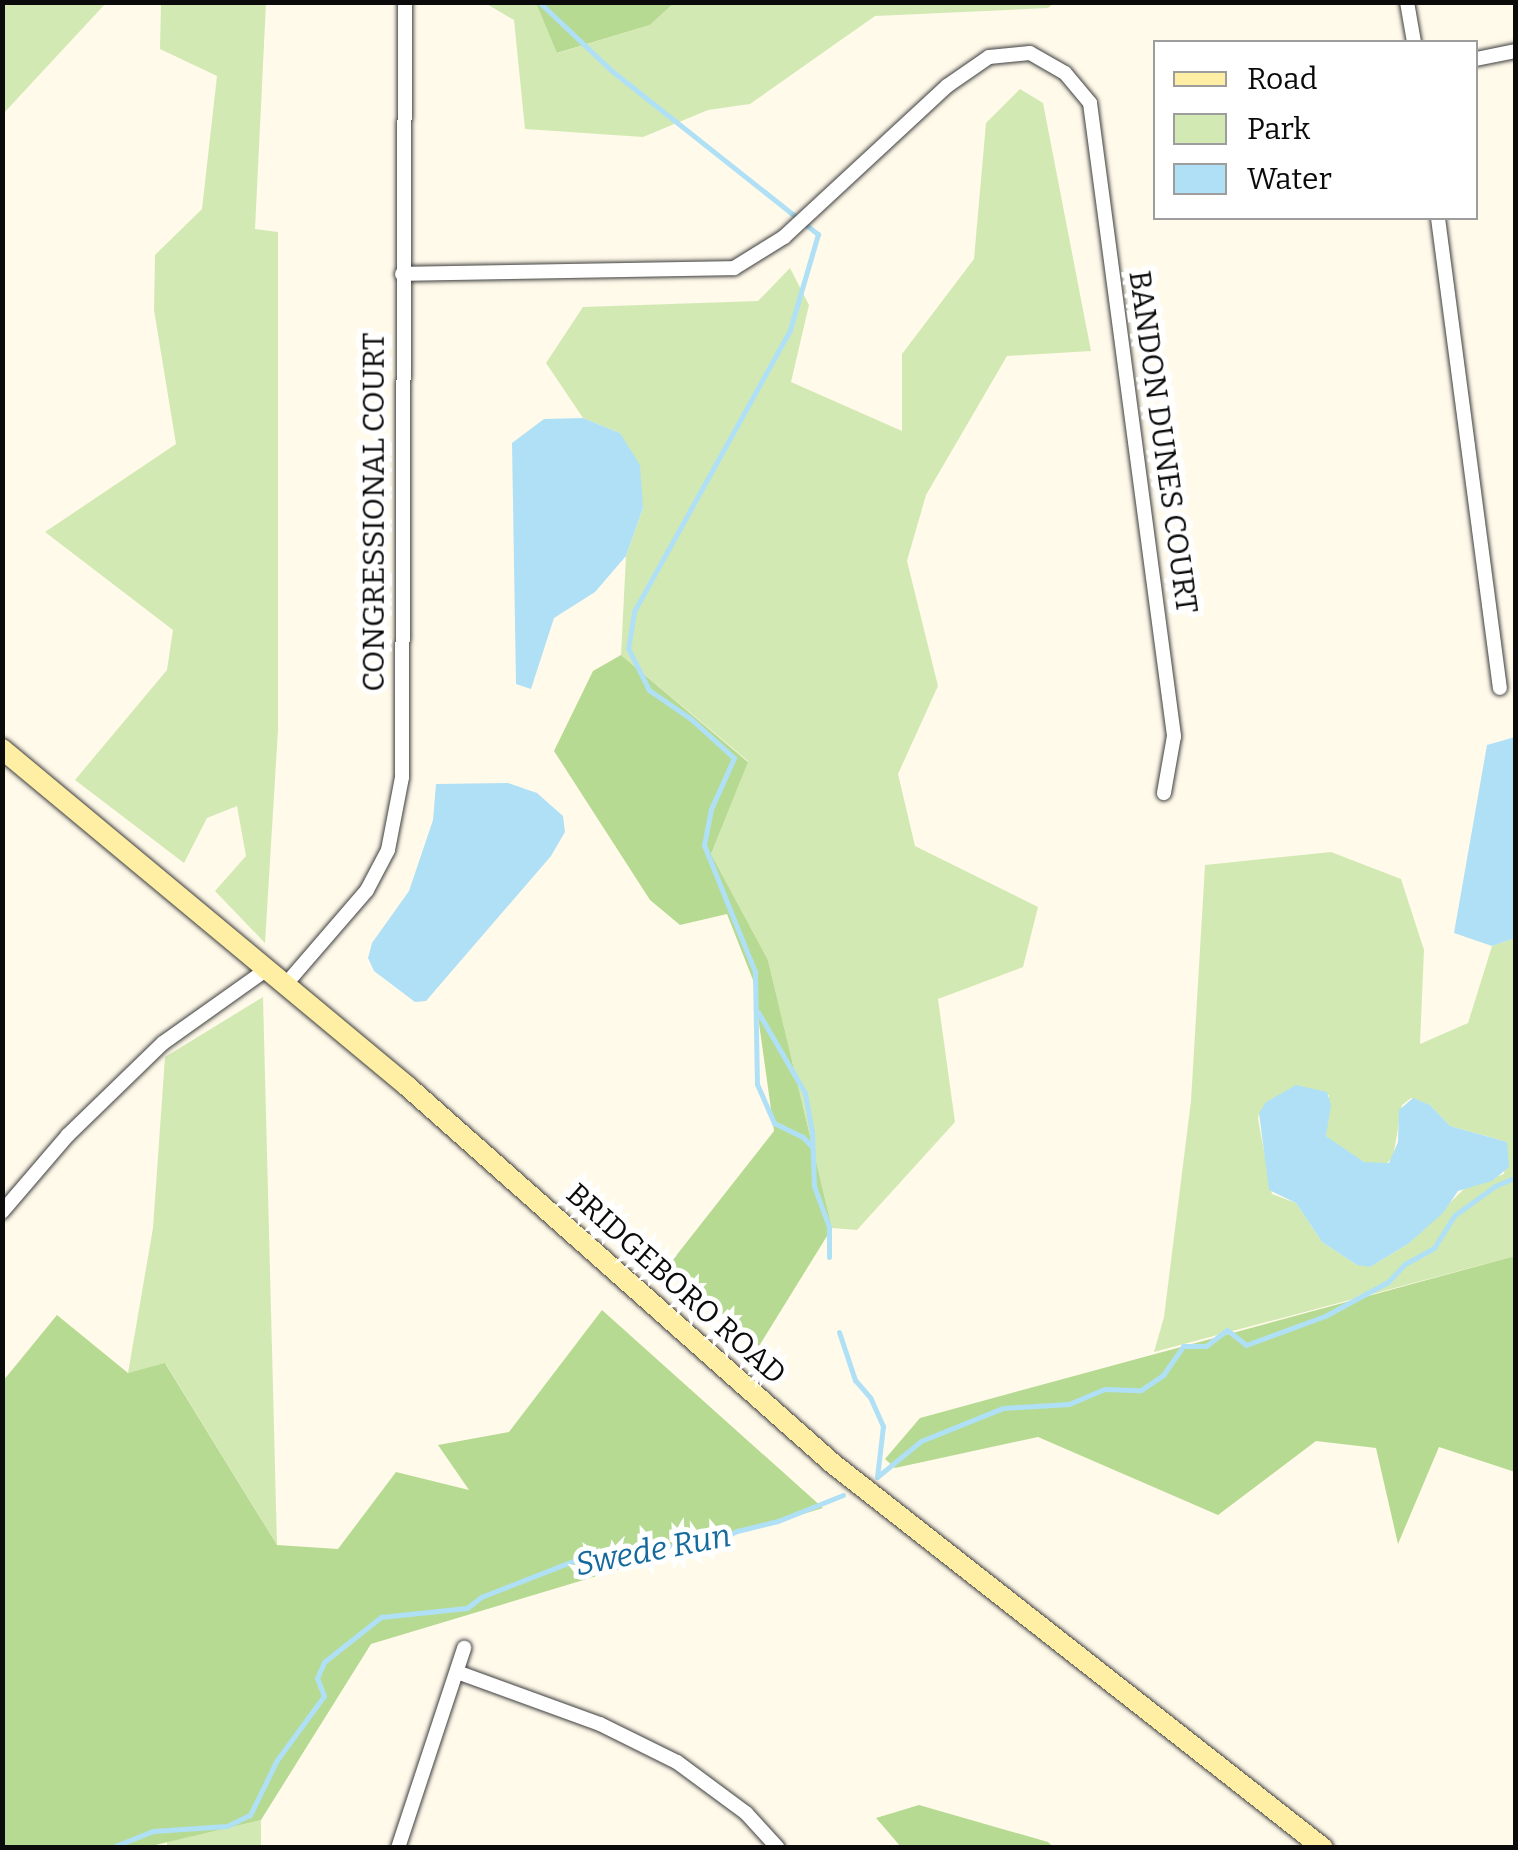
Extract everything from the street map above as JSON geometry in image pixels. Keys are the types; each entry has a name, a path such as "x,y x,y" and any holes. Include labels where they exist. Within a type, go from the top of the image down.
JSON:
{"main road":[{"name":"BRIDGEBORO ROAD","path":"2,749 286,984 832,1463 1323,1848"}],"street":[{"name":"CONGRESSIONAL COURT","path":"286,984 367,890 388,850 402,777 404,2"},
{"path":"1407,2 1414,40"},
{"path":"1478,58 1516,51"},
{"name":"BANDON DUNES COURT","path":"402,274 734,268 784,237 948,86 990,57 1030,53 1065,73 1090,103 1174,736 1164,793"},
{"path":"1438,220 1500,688"},
{"path":"2,1212 68,1135 151,1054 207,1008 266,968"},
{"path":"398,1848 464,1648"},
{"path":"457,1672 600,1724 676,1762 746,1813 778,1848"}],"green space":[{"path":"2,3 106,3 3,114"},
{"path":"161,3 266,3 255,229 278,232 278,730 265,943 215,891 246,856 237,806 207,818 184,863 75,780 167,670 173,630 45,532 176,444 154,310 155,255 202,209 217,76 160,49"},
{"path":"485,3 536,3 558,53 650,25 674,3 1054,3 1048,8 875,16 750,104 708,110 643,137 525,129 514,20"},
{"path":"536,3 674,3 650,25 557,53"},
{"path":"1020,89 1043,103 1091,351 1007,356 926,495 907,561 938,686 898,774 915,846 1038,907 1023,967 938,999 955,1122 857,1230 832,1228 768,960 711,854 748,761 621,655 626,556 643,508 620,433 583,418 546,363 583,307 758,301 790,268 809,305 791,382 902,431 902,354 974,259 986,123"},
{"path":"621,655 748,762 711,854 768,960 832,1228 759,1346 668,1266 774,1131 753,980 727,914 680,925 650,900 554,751 593,671"},
{"path":"1331,852 1401,879 1424,950 1420,1044 1468,1023 1492,946 1515,938 1515,1256 1154,1352 1164,1317 1191,1101 1205,865","holes":["1291,1090 1329,1095 1326,1136 1351,1156 1384,1166 1393,1157 1402,1105 1411,1098 1430,1105 1450,1126 1507,1142 1504,1174 1466,1187 1408,1244 1375,1264 1357,1265 1322,1242 1296,1203 1272,1194 1258,1119 1259,1113"]},
{"path":"263,997 277,1545 166,1364 128,1373 153,1228 165,1057"},
{"path":"1515,1256 1515,1472 1439,1447 1398,1544 1376,1448 1316,1441 1218,1515 1038,1437 895,1468 885,1459 920,1418"},
{"path":"602,1310 823,1508 371,1644 261,1820 147,1847 3,1847 3,1381 57,1315 128,1373 165,1363 277,1545 338,1549 396,1472 469,1490 438,1445 509,1432"},
{"path":"919,1805 1048,1842 1053,1847 901,1847 876,1818"},
{"path":"261,1820 261,1847 167,1847 167,1842"}],"water":[{"path":"583,418 620,433 640,465 643,508 626,556 595,592 554,618 531,689 516,684 512,443 544,419"},
{"path":"1515,737 1515,938 1492,946 1454,933 1487,745"},
{"path":"508,783 537,793 563,816 565,832 551,856 426,1001 415,1002 374,971 368,958 372,943 409,891 433,820 436,784"},
{"path":"1296,1085 1327,1092 1331,1105 1326,1136 1364,1162 1389,1163 1398,1142 1399,1110 1413,1098 1430,1105 1450,1126 1507,1142 1509,1167 1492,1181 1458,1191 1443,1213 1408,1244 1370,1267 1357,1265 1322,1242 1296,1203 1269,1190 1259,1113 1266,1102"}],"waterway":[{"path":"539,2 612,71 818,234 790,330 634,612 628,648 649,690 691,719 734,758 711,809 704,845 755,972 757,1084 774,1123 803,1137 812,1147"},
{"path":"758,1012 805,1093 812,1131 814,1186 829,1227 829,1257"},
{"name":"Swede Run","path":"877,1477 921,1441 1003,1408 1069,1404 1105,1389 1141,1390 1163,1375 1183,1346 1206,1346 1227,1330 1246,1345 1325,1316 1388,1282 1405,1264 1434,1248 1455,1215 1495,1186 1516,1177"},
{"path":"839,1332 855,1380 870,1397 883,1426 877,1477"},
{"name":"Swede Run","path":"110,1848 153,1831 227,1826 250,1815 277,1760 324,1696 317,1678 324,1662 381,1617 467,1608 481,1597 586,1556 627,1548 708,1545 737,1531 778,1521 843,1495"}]}
